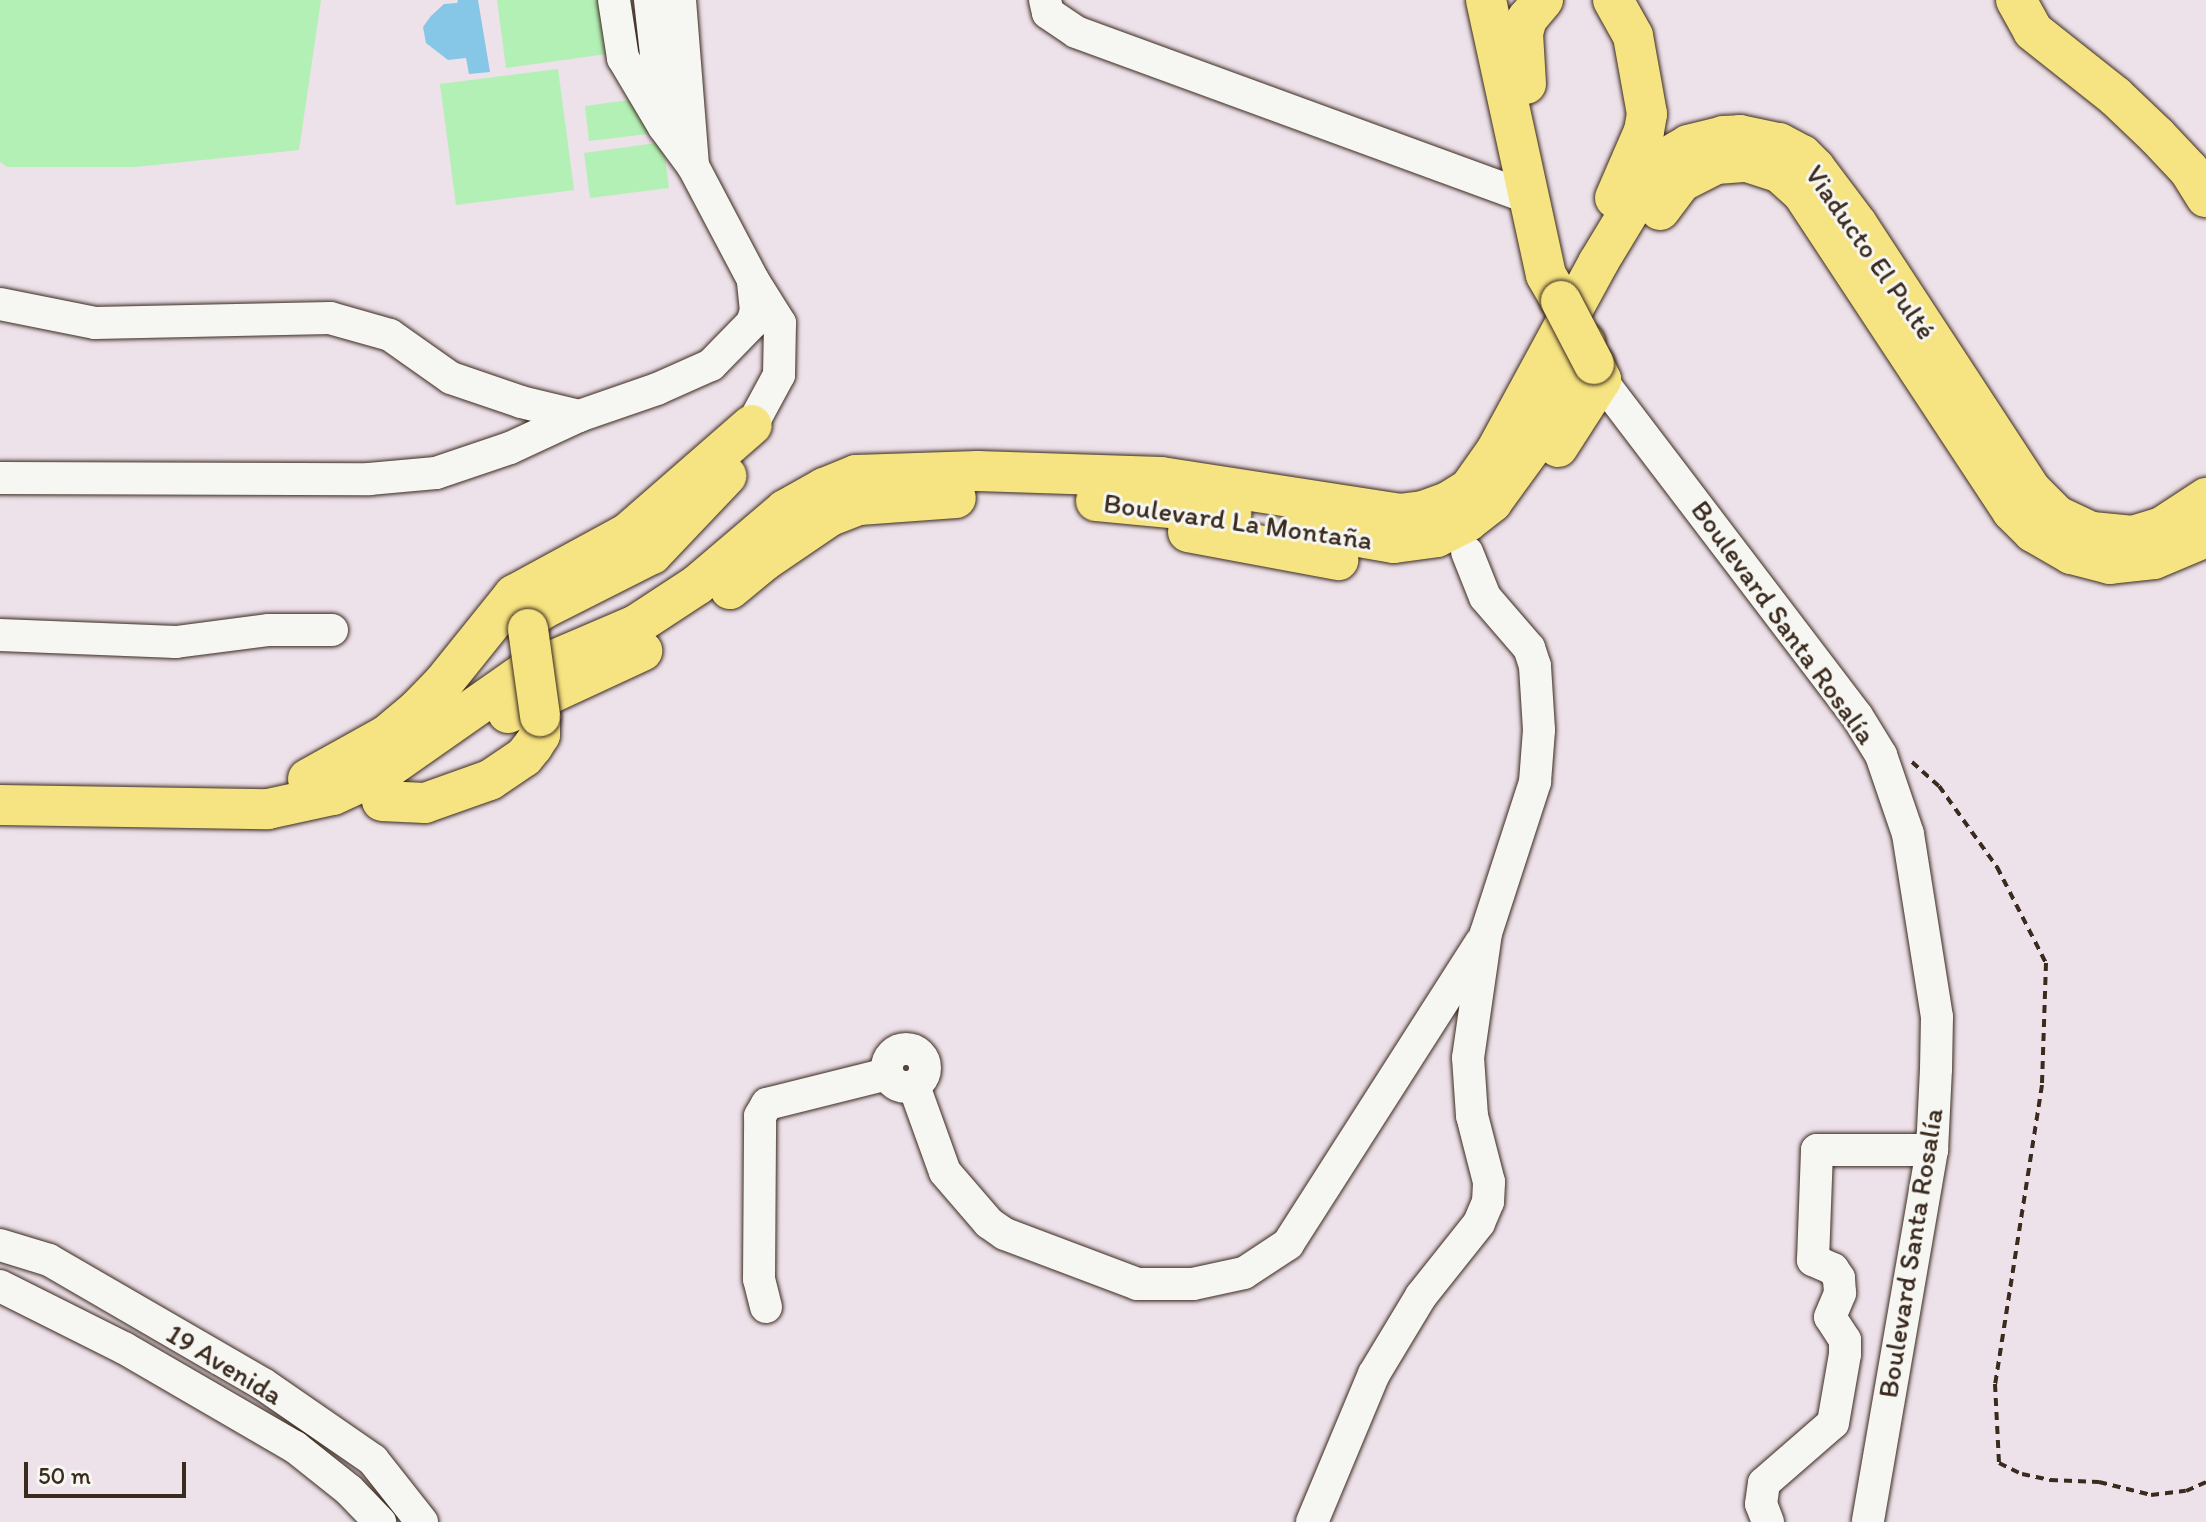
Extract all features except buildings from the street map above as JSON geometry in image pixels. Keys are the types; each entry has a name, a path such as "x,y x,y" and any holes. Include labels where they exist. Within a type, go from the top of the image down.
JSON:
{"main road":[{"path":"1486,0 1527,197 1556,295 1579,366 1523,502 1467,552 1438,562 1402,567 1347,561 1112,518 1064,486 1075,456 1187,455 1385,490 1429,484 1458,464 1556,295 1522,58 1527,19 1543,0"},
{"path":"1598,263 1598,239 1644,131 1647,114 1633,36 1613,0"},
{"path":"2016,0 2033,31 2115,96 2157,136 2189,170 2206,197"},
{"name":"Viaducto El Pulté","path":"1579,366 1598,263 1650,177 1671,155 1688,145 1740,135 1779,143 1802,155 1827,181 2032,491 2049,510 2066,522 2092,532 2133,536 2162,527 2206,498"},
{"name":"Viaducto El Pulté","path":"1579,366 1651,223 1681,182 1716,164 1758,164 1780,173 1803,194 2012,511 2033,532 2071,554 2110,564 2154,559 2206,537"},
{"name":"Boulevard La Montaña","path":"0,805 268,809 333,795 391,767 524,673 636,625 697,585 785,510 824,488 866,474 1064,486 1377,542 1394,543 1437,537 1468,521 1501,492 1532,447 1579,366"},
{"path":"382,801 425,803 490,780 524,757 540,735 528,629 530,618 637,563 672,536 738,461 752,425"},
{"path":"60,807 100,791 206,793 267,788 307,780 345,761 387,735 418,709 444,682 514,595 628,533 752,425"},
{"name":"Boulevard La Montaña","path":"0,828 242,831 331,819 382,801 443,763 491,723 519,706 585,680 652,647 703,613 764,561 830,516 859,505 1064,486"}],"street":[{"path":"614,0 623,58 664,127 693,166 753,280 780,323 782,347 779,375 752,425"},
{"path":"650,0 657,63 667,97 680,120 693,132"},
{"path":"680,0 693,132 693,166"},
{"path":"1045,0 1048,13 1076,32 1527,197"},
{"path":"0,478 369,479 436,473 510,448 579,416 657,389 711,365 752,323 756,311 753,280"},
{"path":"0,304 95,323 330,318 390,335 451,378 521,402 579,416"},
{"name":"Boulevard Santa Rosalía","path":"1579,366 1758,583 1857,716 1881,755 1896,794 1914,861 1937,1017 1932,1150 1868,1522"},
{"path":"1312,1522 1374,1374 1421,1296 1479,1223 1488,1202 1489,1182 1472,1116 1468,1058 1486,933 1535,782 1539,715 1535,666 1529,648 1485,597 1467,552"},
{"path":"0,635 176,642 269,630 332,630"},
{"path":"766,1307 759,1279 760,1116 767,1104 901,1080 945,1172 989,1223 1005,1234 1137,1284 1193,1284 1244,1273 1288,1244 1486,933"},
{"path":"1768,1522 1761,1504 1764,1483 1833,1423 1845,1354 1845,1340 1830,1317 1840,1293 1839,1278 1833,1269 1813,1260 1817,1150 1932,1150"},
{"name":"19 Avenida","path":"0,1245 49,1260 263,1384 373,1460 422,1522"},
{"name":"19 Avenida","path":"0,1286 124,1348 295,1447 349,1490 380,1522"}],"path":[{"path":"1904,756 1939,786 1997,867 2046,963 2042,1085 1995,1384 1999,1463 2022,1474 2050,1480 2099,1482 2151,1495 2186,1491 2206,1482"}],"green space":[{"path":"0,0 321,0 299,150 135,167 7,167 0,162"},
{"path":"497,0 614,0 621,52 506,68"},
{"path":"558,69 574,190 456,205 440,84"},
{"path":"643,98 648,134 589,141 585,106"},
{"path":"663,142 669,188 590,198 584,153"}],"water":[{"path":"458,0 478,0 490,72 469,74 466,58 448,60 426,43 423,27 431,16 444,4 457,3"}]}
